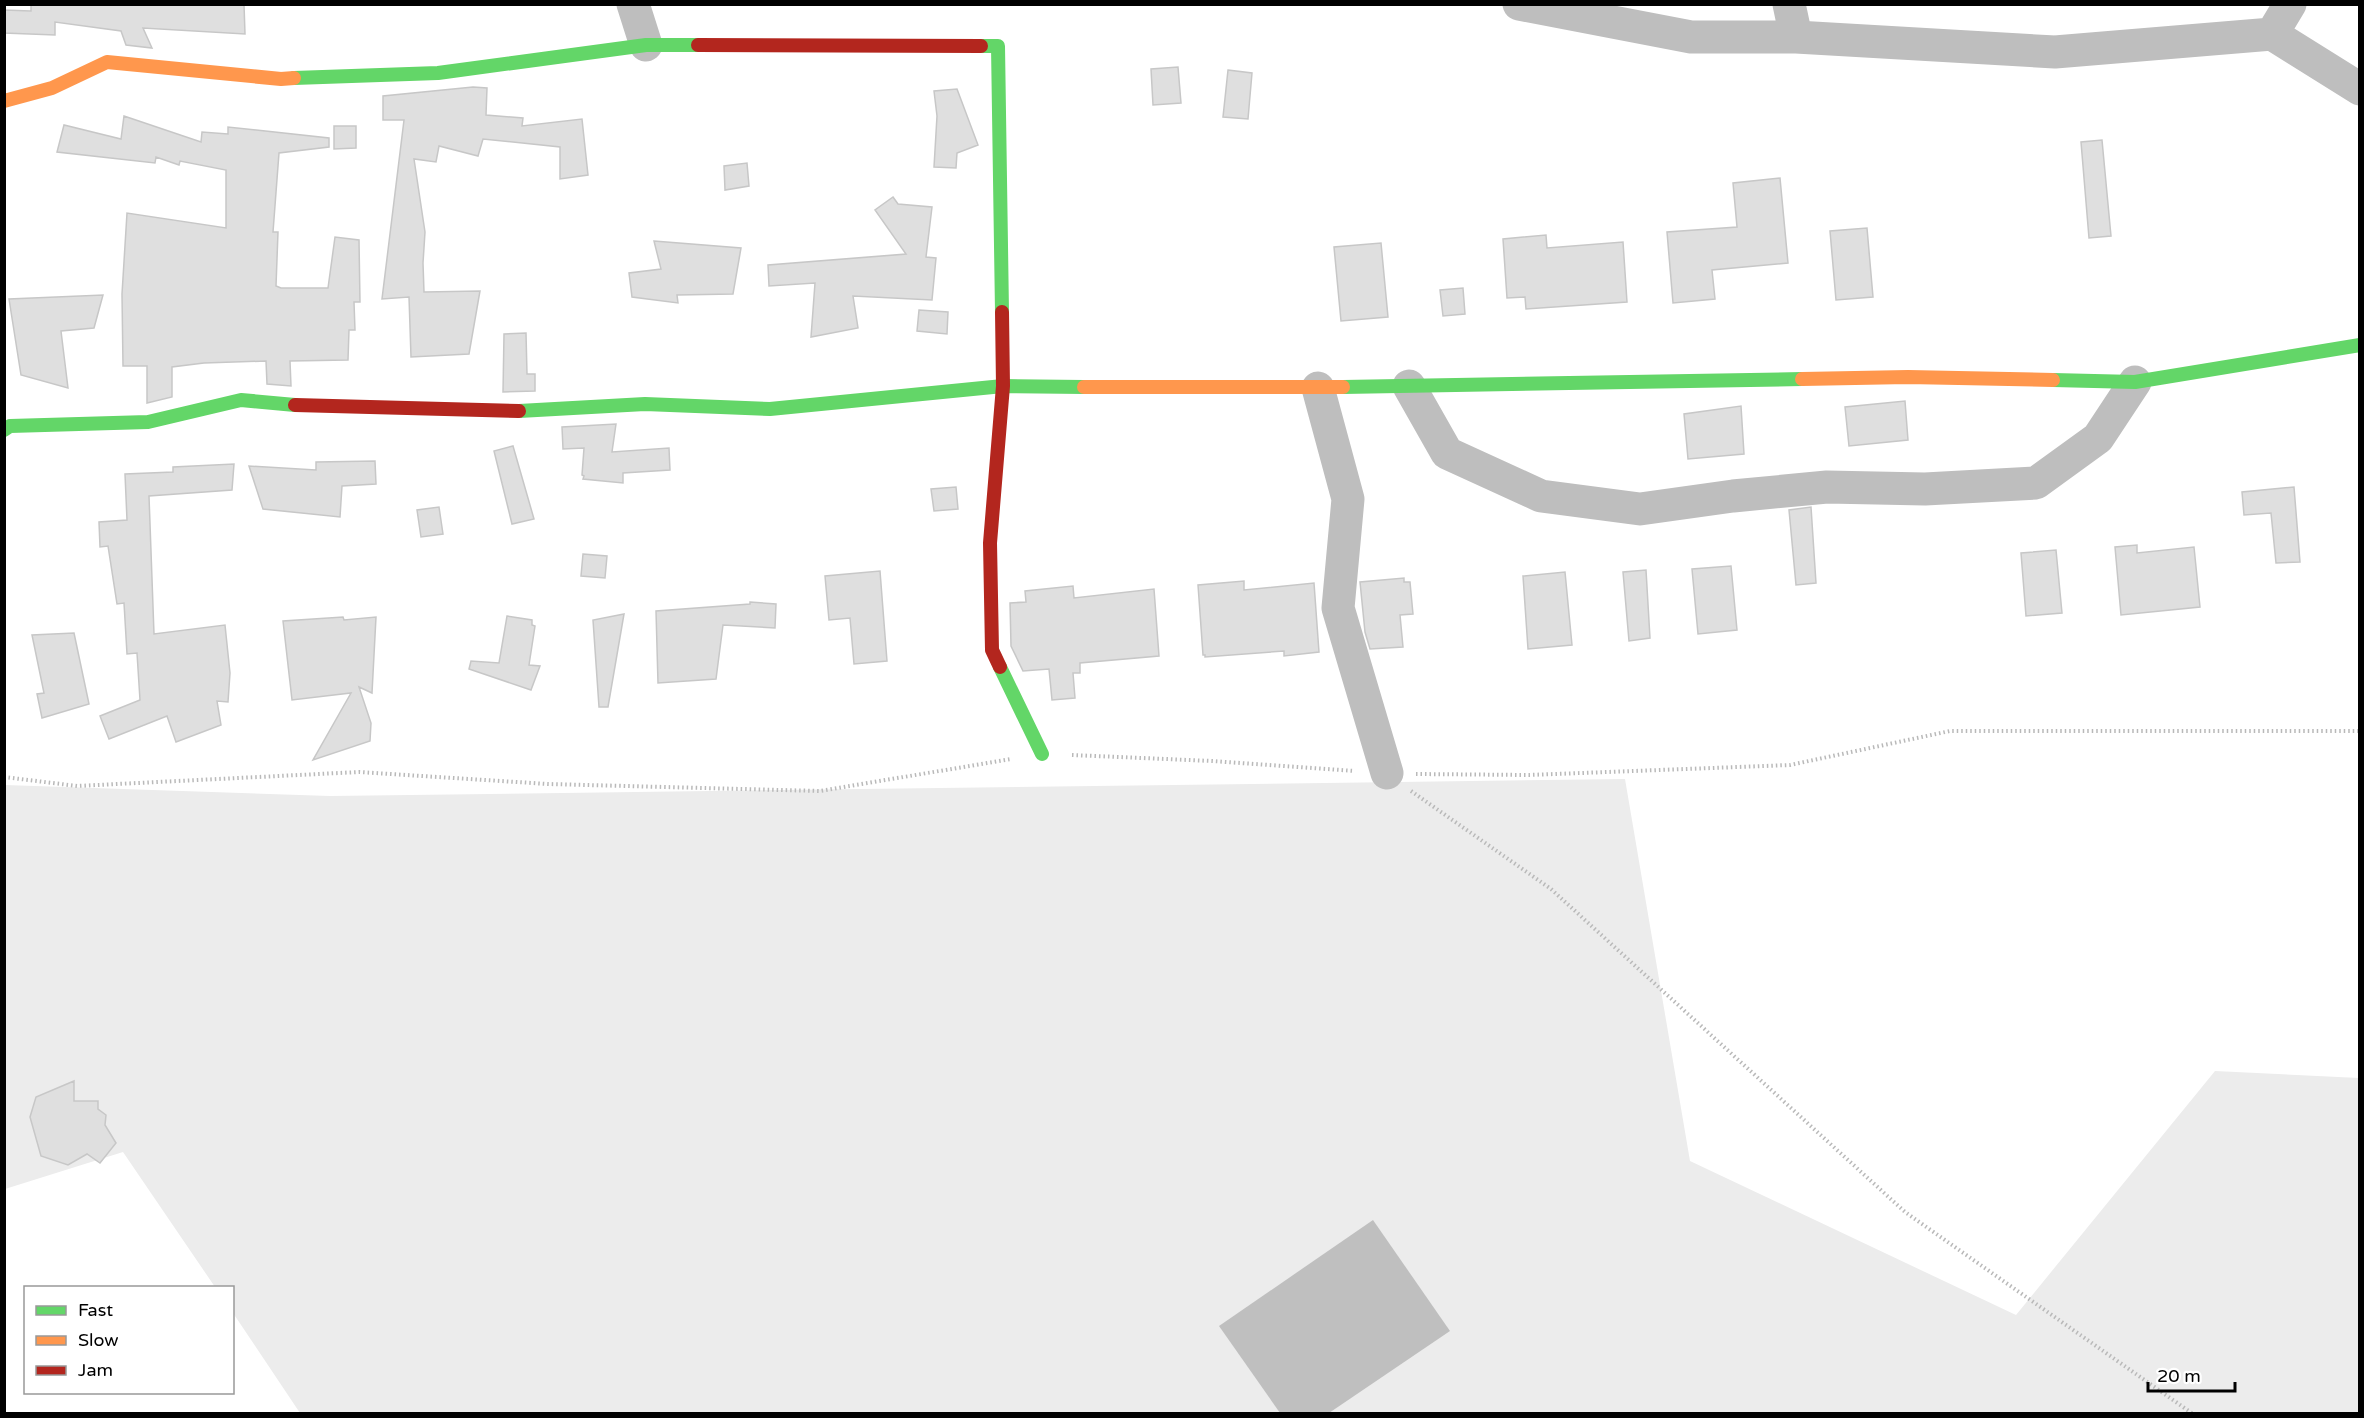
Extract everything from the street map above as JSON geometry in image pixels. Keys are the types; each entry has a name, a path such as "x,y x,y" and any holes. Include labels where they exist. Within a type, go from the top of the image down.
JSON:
{"street":[{"path":"633,4 646,45"},
{"path":"1519,4 1691,37 1796,37 2055,52 2272,34 2360,89"},
{"path":"1789,4 1796,37"},
{"path":"2272,34 2290,4"},
{"path":"4,101 52,88 107,62 281,79 438,73 646,45 998,46 1002,386 990,543 992,650 1042,754"},
{"path":"4,430 10,426 148,422 241,400 304,406 427,410 515,411 645,405 770,409 1002,386 1318,388 1908,377 2135,382 2360,345"},
{"path":"1409,387 1447,453 1540,496 1640,509 1733,496 1827,487 1924,489 2036,483 2098,438 2135,382"},
{"path":"1318,388 1348,499 1338,608 1387,773"}],"path":[{"path":"4,777 77,786 359,772 548,784 820,791 1042,754 1212,761 1387,773 1529,775 1790,765 1950,731 2360,731"},
{"path":"1387,773 1551,890 1905,1212 2193,1413"}],"shaded area":[{"path":"1625,779 1690,1161 2016,1315 2215,1071 2359,1078 2359,1413 300,1413 234,1314 234,1286 214,1286 123,1152 5,1189 5,785 330,796"},
{"path":"1373,1220 1450,1331 1329,1413 1280,1413 1219,1326"}],"building":[{"path":"31,4 244,4 245,34 143,28 152,48 126,45 121,31 55,22 55,35 4,33 4,10 31,11"},
{"path":"1178,67 1181,103 1153,105 1151,69"},
{"path":"1228,70 1252,73 1248,119 1223,117"},
{"path":"473,87 487,88 486,115 523,118 522,126 582,119 588,175 560,179 560,147 483,139 478,156 439,146 436,162 414,159 425,232 424,292 480,291 469,354 411,357 409,297 382,299 404,120 383,120 383,96"},
{"path":"957,89 978,145 957,153 956,168 934,167 937,116 934,91"},
{"path":"124,116 201,142 202,132 228,134 228,127 329,138 329,147 279,153 273,232 278,232 276,286 281,288 328,288 335,237 359,240 360,302 354,302 355,330 349,330 348,360 290,361 291,386 267,384 266,361 204,363 172,367 172,397 147,403 147,366 123,366 122,294 127,213 226,228 226,170 180,161 179,165 156,157 155,163 57,152 64,125 121,139"},
{"path":"334,126 356,126 356,148 334,149"},
{"path":"2102,140 2111,236 2089,238 2081,142"},
{"path":"747,163 749,186 725,190 724,166"},
{"path":"1780,178 1788,263 1712,270 1715,299 1673,303 1667,232 1737,227 1733,183"},
{"path":"893,197 898,204 932,207 926,257 936,258 932,300 853,296 858,328 811,337 815,283 769,286 768,265 906,254 875,210"},
{"path":"1867,228 1873,297 1836,300 1830,231"},
{"path":"1546,235 1547,248 1623,242 1627,302 1526,309 1525,297 1507,298 1503,239"},
{"path":"654,241 741,248 733,294 677,295 678,303 632,297 629,273 661,269"},
{"path":"1381,243 1388,317 1341,321 1334,247"},
{"path":"1463,288 1465,314 1443,316 1440,290"},
{"path":"103,295 94,328 61,331 68,388 21,375 9,299"},
{"path":"919,310 948,312 947,334 917,331"},
{"path":"526,333 527,374 535,374 535,391 503,392 504,334"},
{"path":"1905,401 1908,440 1849,446 1845,407"},
{"path":"1741,406 1744,454 1688,459 1684,414"},
{"path":"616,424 612,452 669,448 670,470 623,473 623,483 583,479 584,448 563,449 562,427"},
{"path":"513,446 534,519 512,524 494,451"},
{"path":"375,461 376,484 342,486 340,517 263,509 249,466 316,470 316,462"},
{"path":"234,464 232,490 149,496 154,634 225,625 230,673 228,702 217,701 221,725 176,742 167,716 109,739 100,716 140,700 137,653 127,654 124,603 117,604 108,546 100,547 99,522 127,520 125,474 173,472 173,467"},
{"path":"956,487 958,509 934,511 931,489"},
{"path":"2294,487 2300,562 2276,563 2271,513 2244,515 2242,492"},
{"path":"439,507 443,534 421,537 417,510"},
{"path":"1811,507 1816,583 1796,585 1789,510"},
{"path":"2137,545 2137,553 2194,547 2200,607 2121,615 2115,547"},
{"path":"2056,550 2062,613 2026,616 2021,553"},
{"path":"583,554 607,556 605,578 581,576"},
{"path":"1731,566 1737,630 1698,634 1692,569"},
{"path":"1646,570 1650,638 1629,641 1623,572"},
{"path":"880,571 887,661 854,664 850,618 829,620 825,576"},
{"path":"1565,572 1572,645 1528,649 1523,576"},
{"path":"1404,578 1404,582 1410,582 1413,614 1400,615 1403,647 1370,649 1365,632 1360,582"},
{"path":"1244,581 1244,590 1314,583 1319,652 1284,656 1284,651 1205,657 1198,585"},
{"path":"1073,586 1074,598 1154,589 1159,656 1080,663 1080,673 1073,673 1075,698 1052,700 1049,669 1023,671 1011,646 1010,603 1026,602 1025,591"},
{"path":"750,602 776,604 775,628 723,625 716,679 658,683 656,611 750,604"},
{"path":"624,614 608,707 599,707 593,620"},
{"path":"507,616 532,620 532,625 535,626 529,665 540,666 531,690 469,669 471,661 499,663"},
{"path":"343,617 344,620 376,617 372,693 359,687 371,723 370,741 313,760 351,693 292,700 283,621"},
{"path":"74,633 89,704 42,718 37,694 44,693 32,635"},
{"path":"74,1081 74,1101 98,1101 98,1109 106,1115 105,1125 116,1143 100,1163 87,1154 68,1165 41,1156 30,1117 36,1097"}],"traffic: fast":[{"path":"294,78 438,73 646,45 698,45"},
{"path":"981,46 998,46 1002,312"},
{"path":"2053,380 2135,382 2360,345"},
{"path":"1343,387 1802,379"},
{"path":"519,411 645,404 770,409 1003,386 1084,387"},
{"path":"4,430 10,426 148,422 241,400 295,405"},
{"path":"1000,667 1042,754"}],"traffic: slow":[{"path":"4,101 52,88 107,62 281,79 294,78"},
{"path":"1802,379 1908,377 2053,380"},
{"path":"1084,387 1343,387"}],"traffic: jam":[{"path":"698,45 981,46"},
{"path":"1000,667 992,650 990,543 1003,386 1002,312"},
{"path":"295,405 519,411"}]}
